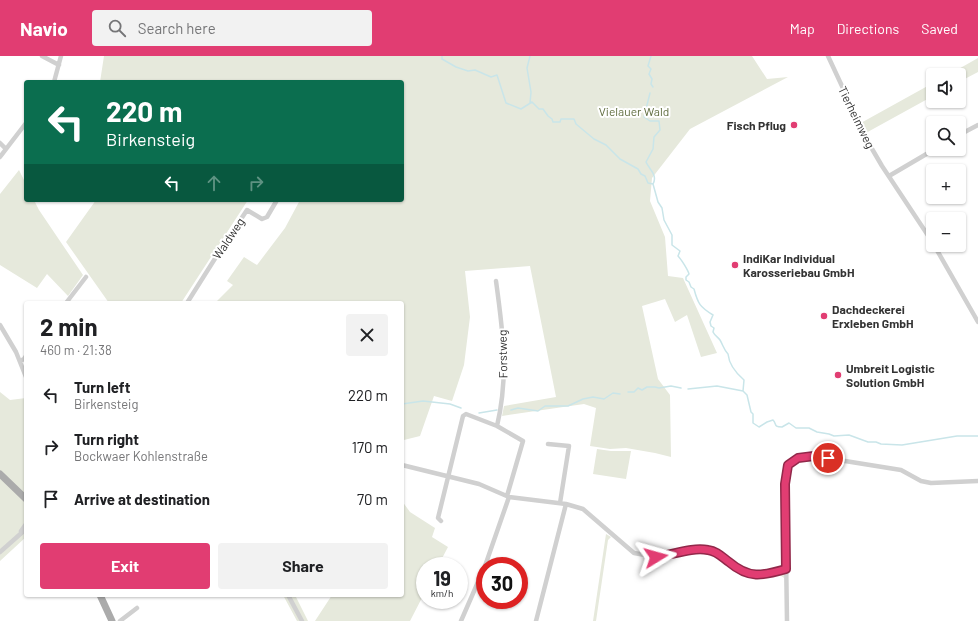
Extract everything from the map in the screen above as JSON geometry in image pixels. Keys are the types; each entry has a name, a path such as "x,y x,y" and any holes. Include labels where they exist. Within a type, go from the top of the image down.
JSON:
{"main road":[{"path":"0,474 24,497"},
{"path":"101,597 112,621"}],"street":[{"path":"42,56 59,64"},
{"path":"55,80 61,56"},
{"name":"Tierheimweg","path":"828,56 864,134 882,166 926,232"},
{"path":"966,131 978,125"},
{"path":"0,157 24,126"},
{"path":"0,143 6,149"},
{"path":"889,176 926,154"},
{"name":"Waldweg","path":"189,301 216,256 247,210 262,219 267,217 276,202"},
{"name":"Tierheimweg","path":"939,252 978,321"},
{"path":"68,301 86,277"},
{"name":"Forstweg","path":"496,281 504,339 502,405 497,426"},
{"path":"0,325 20,361 24,372"},
{"path":"20,361 24,359"},
{"path":"441,521 438,518 463,416 466,414 497,426 523,441 508,496 488,557"},
{"path":"548,444 569,446 560,503"},
{"path":"786,621 785,484 788,465 798,458 814,456 901,470 921,481 931,483 978,481"},
{"path":"404,466 479,484 508,496 566,504 583,509 634,553 656,557 694,550 708,550 718,553 737,569 746,574 758,575 786,569"},
{"path":"536,621 566,504"},
{"path":"20,533 24,527"},
{"path":"0,552 24,530"},
{"path":"461,621 476,587"},
{"path":"289,597 302,621"},
{"path":"120,621 137,608"}],"green space":[{"name":"Vielauer Wald","path":"104,56 752,56 767,79 788,77 690,129 652,178 650,201 665,237 668,276 683,278 717,353 701,357 687,315 675,322 665,299 642,306 658,379 670,395 671,457 626,448 610,449 590,446 596,408 584,404 502,416 504,406 556,397 530,266 465,271 470,317 464,365 452,401 434,396 420,436 404,440 404,301 217,301 233,285 227,281 244,257 257,265 285,228 299,202 404,202 404,80 100,80"},
{"path":"978,58 978,72 966,78 966,68 960,68"},
{"path":"926,87 926,100 864,134 859,124"},
{"path":"19,170 24,180 24,202 35,202 83,275 68,296 47,274 37,288 0,265 0,194"},
{"path":"95,202 247,202 182,301 108,301 66,242"},
{"path":"0,392 10,400 24,398 24,539 0,561"},
{"path":"597,449 631,451 626,479 593,474"},
{"path":"404,504 410,512 435,528 432,537 448,547 443,557 416,557 416,609 410,621 315,621 331,597 404,597"},
{"path":"606,534 611,537 608,540 596,621 593,621"},
{"path":"708,547 721,553 738,568 750,573 779,568 784,562 784,578 777,575 759,579 743,576 738,574 718,556 708,552 689,553 659,559 659,552"},
{"path":"284,597 296,597 308,621 297,621"}],"waterway":[{"path":"442,56 442,59 456,67 468,71 475,70 491,77 497,75 506,103 521,109 532,102 539,109 543,109 553,122 560,122 561,119 574,119 576,124 594,139 606,145 620,159 638,169 641,174 645,176 648,183 653,184 658,202 662,208 664,220 672,235 672,245 680,251 678,256 689,274 686,277 686,280 694,289 700,305 713,315 710,322 711,326 714,328 713,332 720,340 734,368 744,380 743,391 747,395 751,412 753,414 753,423 759,427 773,420 777,426 782,427 789,423 796,428 809,428 817,432 834,436 849,435 868,442 876,442 881,444 902,445 957,436 978,436"},
{"path":"530,56 527,68 531,92 530,103"},
{"path":"651,56 648,66 651,69 649,74 652,79 651,84 653,87"},
{"path":"650,93 644,117 650,121 659,121 660,130 654,137 653,149 646,162 654,175 653,184"},
{"path":"628,392 634,392 638,388 642,390 647,387 659,388 671,386 681,388"},
{"path":"688,389 717,386 743,391"},
{"path":"511,410 518,408 538,411 545,406 568,406 583,399 593,397 604,399 613,393 620,394"},
{"path":"404,404 423,401 450,404 461,408"},
{"path":"479,413 497,410"}],"place":[{"name":"Fisch Pflug","path":"794,125"},
{"name":"IndiKar Individual Karosseriebau GmbH","path":"735,265"},
{"name":"Dachdeckerei Erxleben GmbH","path":"824,316"},
{"name":"Umbreit Logistic Solution GmbH","path":"838,375"}],"route":[{"path":"656,557 694,550 708,550 718,553 737,569 746,574 758,575 786,569 785,484 788,465 798,458 814,456 828,458"}]}
